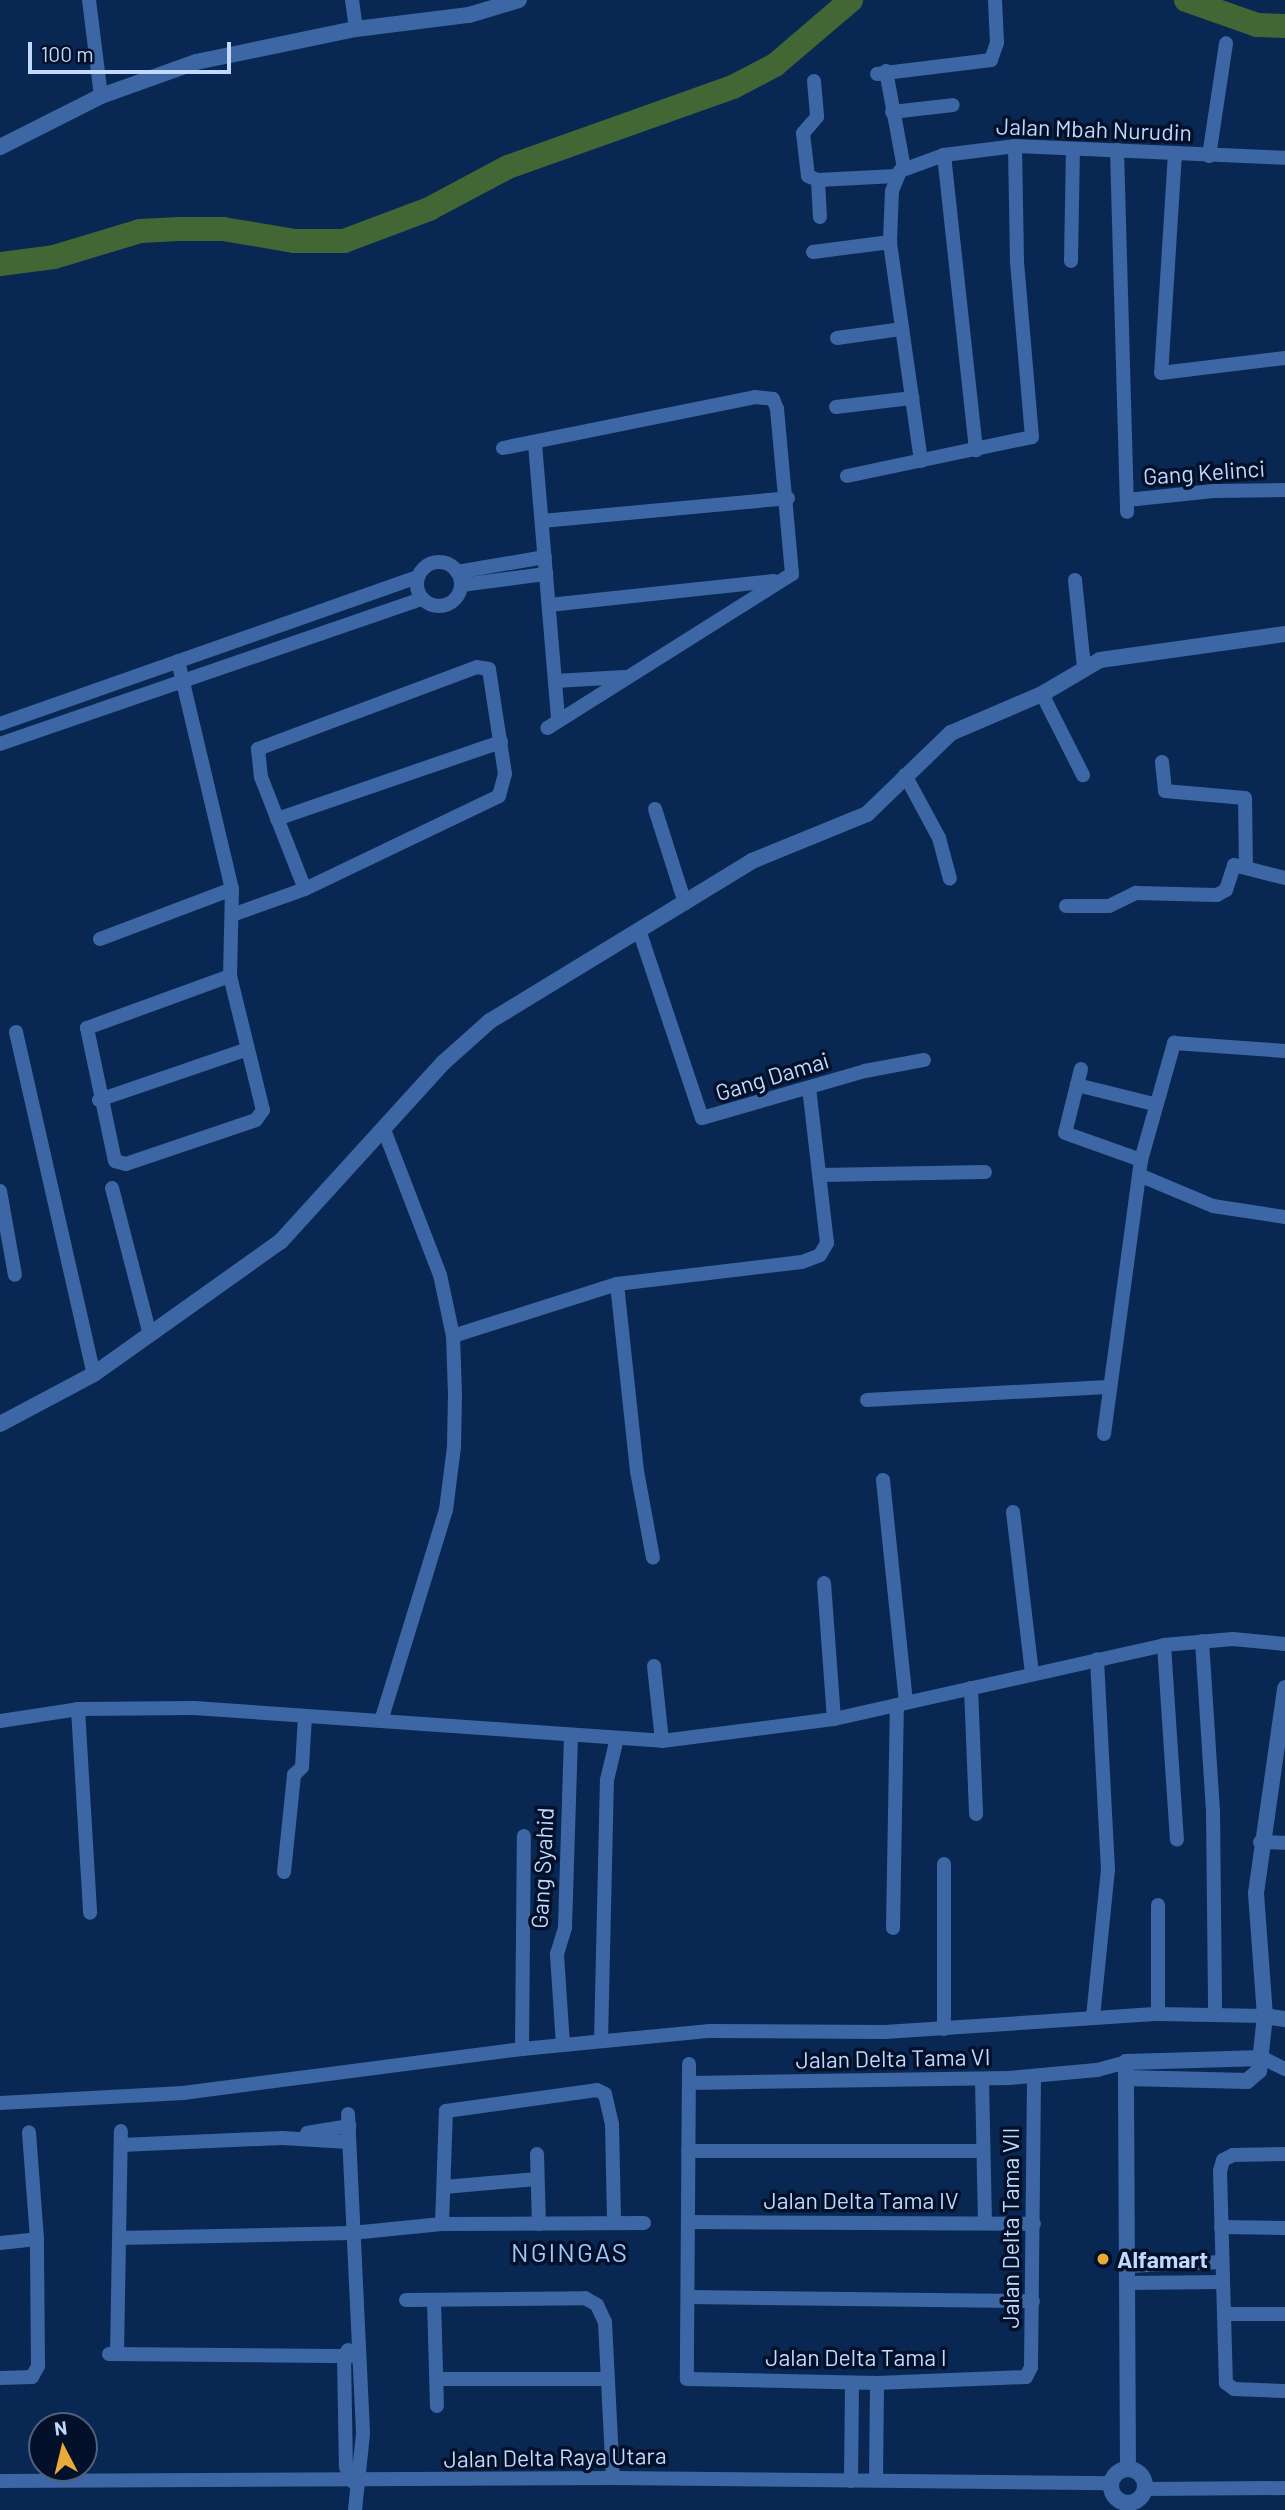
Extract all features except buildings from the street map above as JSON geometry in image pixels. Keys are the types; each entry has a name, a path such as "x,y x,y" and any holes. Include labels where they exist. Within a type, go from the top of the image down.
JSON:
{"street":[{"path":"89,0 101,96"},
{"path":"352,0 355,29"},
{"path":"0,147 101,96 196,62 355,29 469,15 519,0"},
{"path":"920,461 891,242 900,172 892,112 881,73 991,60 997,43 995,0"},
{"path":"1209,156 1226,43"},
{"path":"814,81 817,117 803,133 806,172 818,180 820,217"},
{"path":"892,112 953,105"},
{"path":"847,476 1025,442 1032,435 1017,261 1015,146"},
{"name":"Jalan Mbah Nurudin","path":"818,180 900,172 944,155 1015,146 1285,158"},
{"path":"1071,261 1073,149"},
{"name":"Gang Kelinci","path":"1117,150 1127,506 1214,491 1285,490"},
{"path":"1175,153 1161,373 1285,358"},
{"path":"944,155 976,450"},
{"path":"813,253 891,242"},
{"path":"837,338 902,329"},
{"path":"503,449 769,397 777,409 794,570 552,724 555,681 535,444"},
{"path":"836,407 912,398"},
{"path":"542,521 788,498"},
{"path":"459,578 545,557"},
{"path":"0,724 418,577 432,563 446,563 459,578 456,598 445,606 422,599 0,744"},
{"path":"459,578 546,575"},
{"path":"418,577 422,599"},
{"path":"1075,580 1084,667"},
{"path":"549,605 779,581"},
{"path":"0,1424 94,1374 281,1241 443,1063 490,1021 640,933 752,861 867,814 910,780 951,733 1042,694 1084,667 1122,656 1285,634"},
{"path":"177,661 232,889 230,976 263,1107 256,1120 124,1164 114,1159 99,1100 87,1028 230,976"},
{"path":"232,915 304,890 494,800 505,782 491,673 477,667 260,746 256,761 304,890"},
{"path":"555,681 626,677"},
{"path":"1042,694 1083,775"},
{"path":"277,819 501,742"},
{"path":"1162,762 1165,791 1245,798 1245,867"},
{"path":"910,780 939,838 950,879"},
{"path":"654,808 685,903"},
{"path":"1066,906 1109,906 1136,893 1217,895 1226,890 1230,867 1245,867 1285,878"},
{"path":"100,939 232,889"},
{"name":"Gang Damai","path":"640,933 702,1118 865,1071 924,1060"},
{"path":"16,1032 94,1374"},
{"path":"1104,1434 1107,1387 1141,1160 1154,1104 1174,1043 1285,1051"},
{"path":"99,1100 247,1049"},
{"path":"1081,1069 1065,1133 1141,1160"},
{"path":"1077,1085 1154,1104"},
{"path":"453,1336 617,1284 816,1258 827,1243 809,1088"},
{"path":"381,1721 451,1484 453,1336 440,1275 384,1130"},
{"path":"820,1175 985,1172"},
{"path":"1139,1175 1213,1206 1285,1217"},
{"path":"112,1188 150,1335"},
{"path":"1,1201 15,1275"},
{"path":"617,1284 634,1452 653,1558"},
{"path":"867,1401 1107,1387"},
{"path":"883,1479 902,1704 893,1928"},
{"path":"1013,1512 1032,1673"},
{"path":"824,1583 834,1719"},
{"path":"0,1721 78,1709 194,1707 663,1741 834,1719 1164,1645 1202,1641 1285,1644"},
{"path":"1202,1641 1213,1811 1214,2014"},
{"path":"1164,1645 1177,1840"},
{"path":"1093,2017 1108,1870 1097,1659"},
{"path":"654,1666 663,1741"},
{"path":"971,1688 976,1814"},
{"path":"1128,2469 1126,2070 1247,2081 1258,2074 1263,2058 1265,2016 1257,1928 1260,1842 1284,1696"},
{"path":"78,1709 90,1913"},
{"path":"284,1872 294,1774 302,1767 305,1716"},
{"name":"Gang Syahid","path":"563,2045 557,1954 565,1927 571,1735"},
{"path":"601,2041 607,1780 617,1738"},
{"path":"522,2049 524,1836"},
{"path":"1260,1842 1285,1843"},
{"path":"944,1864 944,2029"},
{"path":"1158,1905 1158,2014"},
{"path":"0,2104 183,2094 522,2049 752,2029 944,2029 1158,2014 1265,2016 1285,2019"},
{"path":"1263,2058 1285,2069"},
{"path":"689,2064 688,2297 1033,2301"},
{"name":"Jalan Delta Tama VI","path":"689,2083 982,2080 1126,2070"},
{"name":"Jalan Delta Tama VII","path":"1026,2377 1031,2367 1033,2301 1034,2077"},
{"path":"982,2080 985,2223"},
{"path":"442,2224 443,2121 448,2110 601,2091 607,2100 612,2124 614,2223"},
{"path":"282,2138 348,2120 355,2340 351,2356 362,2467 355,2483 355,2510"},
{"path":"0,2378 30,2378 36,2372 37,2239 29,2132"},
{"path":"349,2142 282,2138 121,2138 113,2354 351,2356"},
{"path":"688,2151 983,2151"},
{"path":"1285,2154 1249,2153 1223,2160 1222,2227 1229,2387 1285,2391"},
{"path":"537,2154 539,2224"},
{"path":"444,2187 537,2179"},
{"name":"Jalan Delta Tama IV","path":"688,2222 1034,2224"},
{"path":"119,2238 352,2233 442,2224 644,2224"},
{"path":"1222,2227 1285,2228"},
{"path":"0,2243 37,2239"},
{"path":"1127,2266 1222,2262"},
{"path":"1127,2283 1223,2283"},
{"name":"Jalan Delta Tama I","path":"688,2297 687,2379 877,2383 1026,2377"},
{"path":"406,2300 590,2299 600,2308 605,2322 612,2478"},
{"path":"434,2300 437,2406"},
{"path":"1224,2314 1285,2314"},
{"path":"438,2379 607,2379"},
{"path":"851,2481 852,2383"},
{"path":"876,2480 877,2383"},
{"path":"1128,2469 1139,2473 1146,2488 1140,2499 1129,2506 1114,2494 1111,2483 1117,2473 1128,2469"},
{"name":"Jalan Delta Raya Utara","path":"0,2481 355,2483 612,2478 1111,2483"},
{"path":"1146,2488 1285,2488"}],"waterway":[{"path":"0,264 54,257 140,231 223,229 295,241 344,241 429,209 508,167 733,87 775,65 851,0"},
{"path":"1186,0 1257,25 1285,26"}],"place":[{"name":"Alfamart","path":"1103,2259"}],"district":[{"name":"NGINGAS","path":"570,2252"}]}
